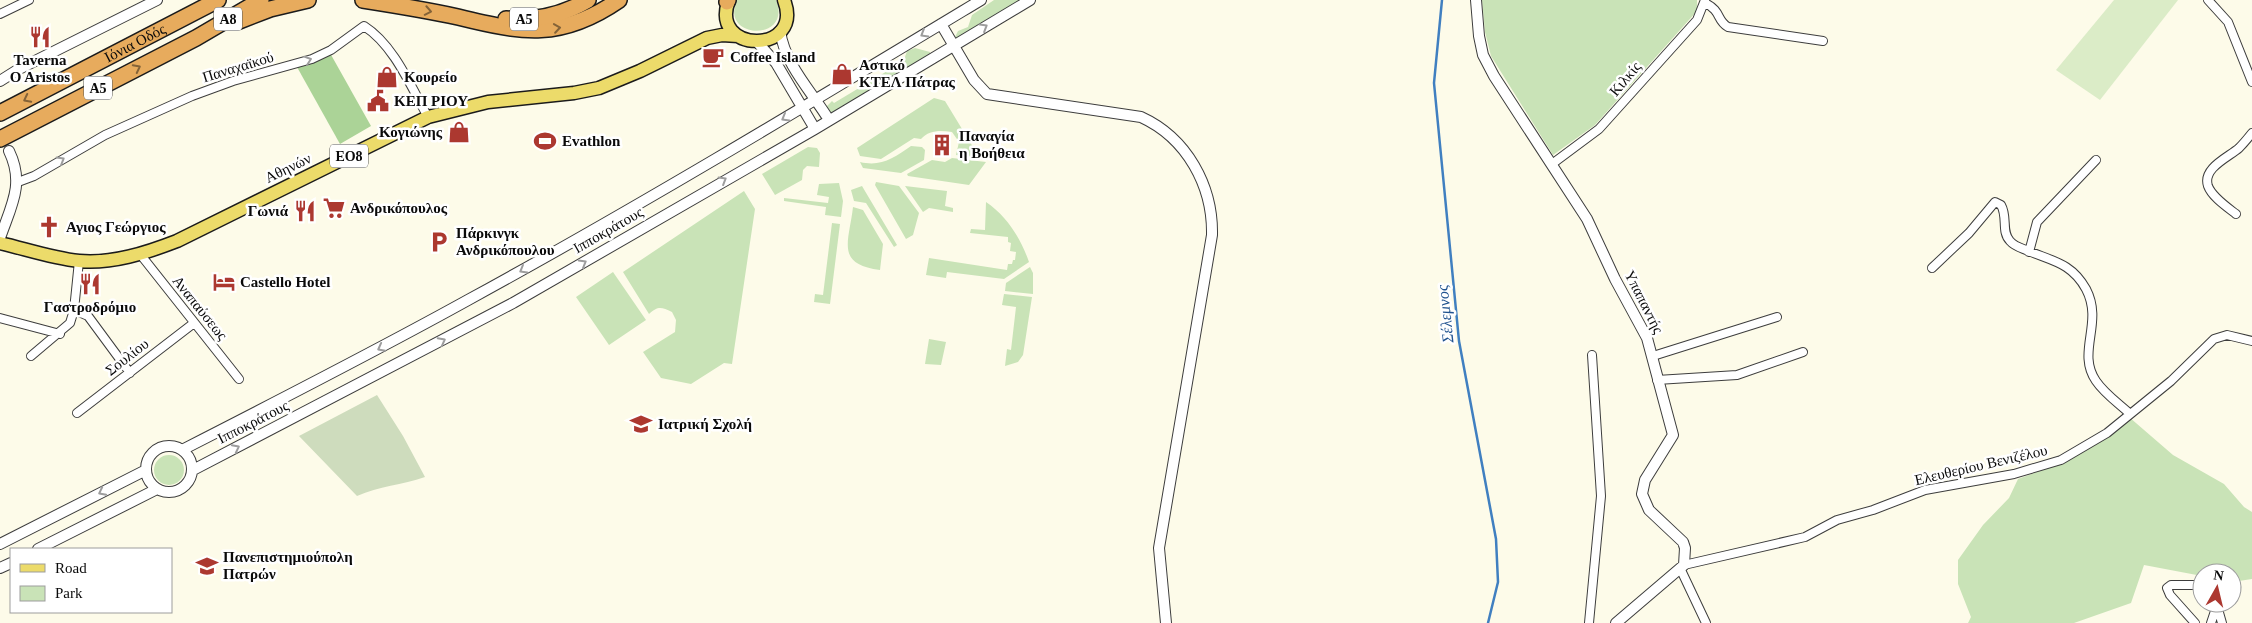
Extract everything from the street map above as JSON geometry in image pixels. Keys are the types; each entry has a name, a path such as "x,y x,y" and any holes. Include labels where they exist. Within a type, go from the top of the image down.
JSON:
{"highway":[{"name":"Ιόνια Οδός","path":"0,113 218,0"},
{"name":"Α8","path":"196,38 260,0"},
{"name":"Α5","path":"196,38 270,9 308,0"},
{"name":"Α5","path":"363,0 457,17 516,20 538,19 556,14 588,0"},
{"path":"457,17 494,27 540,30 564,27 592,17 619,0"},
{"name":"Ιόνια Οδός","path":"5,145 196,38"}],"main road":[{"path":"784,0 787,13"},
{"path":"758,42 770,39 780,31 787,13 796,0"},
{"name":"Αθηνών","path":"727,5 730,27 744,40 758,42"},
{"name":"Αθηνών","path":"700,41 712,32 727,5"},
{"name":"Αθηνών","path":"0,243 79,261 103,261 140,254 176,241 428,117 488,102 599,88 640,71 700,41 715,36 738,36"}],"street":[{"path":"0,14 27,0"},
{"path":"0,82 19,69 156,0"},
{"name":"Ιπποκράτους","path":"182,450 468,301 816,99 981,0"},
{"name":"Ιπποκράτους","path":"192,470 496,312 829,120 1030,0"},
{"name":"Υπαπαντής","path":"1476,0 1478,36 1483,54 1494,76 1594,232 1615,279 1639,321 1653,356 1657,380 1672,424 1673,435 1645,480 1642,494 1649,510 1683,542 1685,548 1682,567"},
{"path":"2208,0 2228,22 2252,82"},
{"path":"1705,2 1715,8 1724,24 1728,27 1823,41"},
{"name":"Κιλκίς","path":"1552,164 1606,122 1697,20 1705,2"},
{"path":"941,24 974,80 987,94 1141,117 1149,121 1187,155 1204,182 1212,218 1212,235 1159,548 1166,623"},
{"name":"Παναχαϊκού","path":"18,182 34,176 112,131 192,96 234,81 312,59 331,50 364,26 375,34 391,53 428,117"},
{"path":"780,31 784,48 791,63 829,120"},
{"path":"758,42 776,63 815,128"},
{"path":"2236,214 2212,192 2208,185 2208,176 2252,133"},
{"path":"0,238 18,182 16,167 5,145"},
{"path":"2029,252 2037,222 2096,160"},
{"path":"1932,268 1969,233 1995,202 2001,205 2005,211 2005,234 2010,242 2029,252 2062,263 2076,274 2085,287 2092,303 2094,315 2089,340 2090,369 2096,381 2129,413"},
{"name":"Αναπαύσεως","path":"140,254 239,379"},
{"path":"31,356 60,334 70,323 74,310 79,261"},
{"path":"74,310 90,318 130,373"},
{"path":"1653,356 1777,317"},
{"path":"0,318 60,334"},
{"name":"Σουλίου","path":"77,413 194,323"},
{"name":"Ελευθερίου Βενιζέλου","path":"1682,567 1805,537 1837,520 1873,510 1925,490 2035,469 2066,458 2107,433 2129,413 2171,381 2214,339 2227,335 2252,341"},
{"path":"1657,380 1737,375 1803,352"},
{"path":"1589,623 1601,496 1592,355"},
{"path":"170,446 182,450 191,460 192,470 188,484 180,491 168,493 157,489 149,481 146,470 148,458 155,450 170,446"},
{"path":"0,544 146,470"},
{"path":"40,548 157,489"},
{"path":"1616,623 1682,567 1706,623"},
{"path":"2192,585 2171,585 2167,588 2170,595 2195,623"},
{"path":"2211,623 2215,611 2218,609 2222,623"}],"green space":[{"path":"737,0 776,0 778,14 775,23 766,29 756,31 746,29 738,23 734,13"},
{"path":"994,0 1022,0 957,38 955,37 958,31 968,27 972,15"},
{"path":"1482,0 1697,0 1697,11 1595,125 1553,155 1491,56 1485,32"},
{"path":"2114,0 2178,0 2100,100 2056,70"},
{"path":"915,48 930,52 930,54 833,113 830,113 826,107 832,101 834,103 899,64 904,60 907,51"},
{"path":"330,53 371,126 340,144 297,67"},
{"path":"934,98 945,101 973,147 971,157 956,155 959,142 952,132 943,131 931,132 921,139 914,138 881,159 860,156 857,148"},
{"path":"911,146 922,147 925,150 924,160 901,173 863,168 860,162 881,162 893,158"},
{"path":"808,147 817,148 820,153 819,167 807,166 803,170 802,180 775,195 762,174"},
{"path":"952,158 986,162 969,185 908,176 907,174 932,160 945,162"},
{"path":"876,182 899,186 919,213 913,235 906,239 875,185"},
{"path":"839,183 843,201 841,217 825,215 826,207 784,201 784,198 828,203 829,197 817,195 819,184"},
{"path":"862,186 897,245 894,247 866,203 854,201 851,190"},
{"path":"905,186 947,191 945,206 953,208 953,212 929,208 923,212"},
{"path":"744,191 755,209 732,364 724,363 691,384 661,378 643,352 675,332 676,320 672,312 662,308 649,314 623,272"},
{"path":"986,202 1007,221 1022,245 1029,262 1004,279 947,272 946,278 926,275 929,258 1007,270 1008,264 1012,264 1013,260 1015,260 1016,252 1010,251 1011,243 1008,242 1008,237 970,233 971,229 985,230"},
{"path":"853,207 863,210 883,244 880,270 856,263 851,257 848,241"},
{"path":"832,223 840,224 830,304 814,302 815,294 823,295"},
{"path":"1030,267 1033,273 1033,294 1005,291 1006,283"},
{"path":"613,272 646,320 609,345 576,297"},
{"path":"1004,294 1032,297 1023,355 1018,362 1005,366 1007,349 1011,350 1016,307 1002,305"},
{"path":"929,339 946,342 941,365 925,364"},
{"path":"377,395 403,436 425,477 357,496 299,436"},
{"path":"2129,417 2173,455 2224,484 2244,507 2252,512 2252,579 2242,580 2242,563 2192,563 2192,574 2144,565 2131,603 2074,623 1968,623 1971,617 1958,584 1958,560 1983,525 2009,498 2018,479 2077,454 2116,429"},
{"path":"169,455 180,459 184,470 180,481 169,485 158,481 154,470 158,459"}],"waterway":[{"name":"Σέλεμνος","path":"1442,0 1434,83 1459,341 1496,539 1498,582 1488,623"}],"place":[{"name":"Taverna O Aristos","path":"40,37"},
{"name":"Coffee Island","path":"713,57"},
{"name":"Αστικό ΚΤΕΛ Πάτρας","path":"842,74"},
{"name":"Κουρείο","path":"387,77"},
{"name":"ΚΕΠ ΡΙΟΥ","path":"378,101"},
{"name":"Κογιώνης","path":"459,132"},
{"name":"Evathlon","path":"545,141"},
{"name":"Παναγία η Βοήθεια","path":"942,145"},
{"name":"Ανδρικόπουλος","path":"334,208"},
{"name":"Γωνιά","path":"305,211"},
{"name":"Αγιος Γεώργιος","path":"49,227"},
{"name":"Πάρκινγκ Ανδρικόπουλου","path":"439,242"},
{"name":"Castello Hotel","path":"224,282"},
{"name":"Γαστροδρόμιο","path":"90,284"},
{"name":"Ιατρική Σχολή","path":"641,424"},
{"name":"Πανεπιστημιούπολη Πατρών","path":"207,566"}]}
